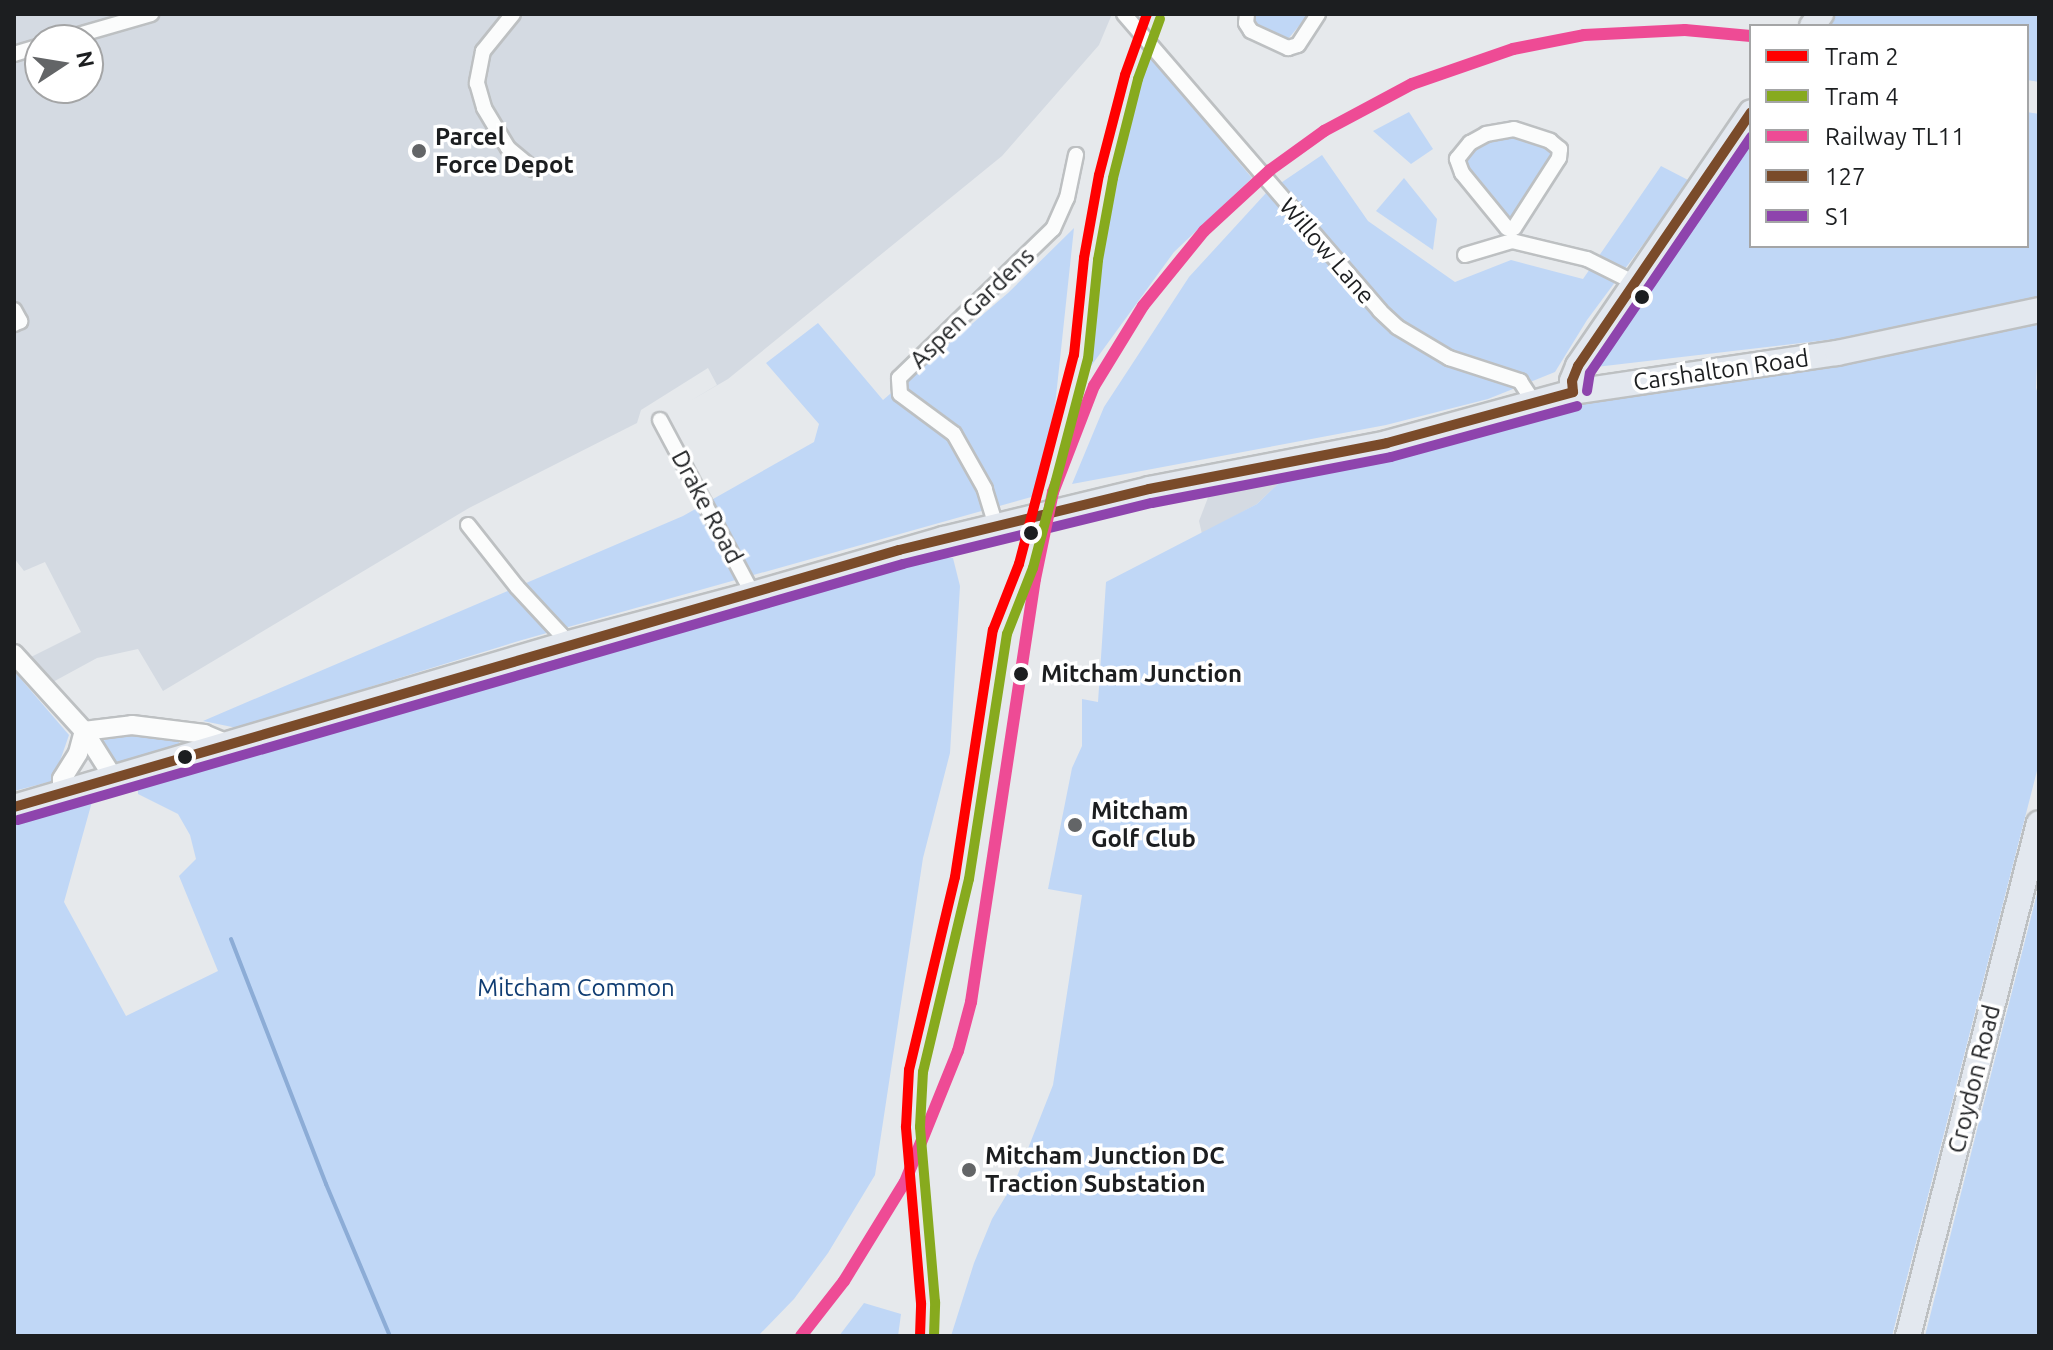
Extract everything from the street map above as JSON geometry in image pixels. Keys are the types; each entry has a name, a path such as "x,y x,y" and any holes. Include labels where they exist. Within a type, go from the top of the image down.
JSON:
{"main road":[{"path":"1573,392 1572,381 1578,366 1749,115"},
{"name":"Carshalton Road","path":"14,807 569,643 753,594 899,550 1126,494 1387,443 1573,392 1837,353 2039,310"},
{"name":"Croydon Road","path":"1908,1336 2039,823"}],"street":[{"path":"104,28 151,14"},
{"path":"513,14 483,51 477,83 484,108 508,148 533,169"},
{"name":"Willow Lane","path":"1124,14 1288,208 1397,327 1449,358 1520,381 1533,401"},
{"path":"1247,14 1246,23 1251,31 1288,48 1298,45 1318,14"},
{"path":"1465,255 1512,234 1559,158 1560,149 1530,132 1514,129 1486,134 1470,143 1457,159 1462,173 1512,234 1587,259 1633,282"},
{"name":"Aspen Gardens","path":"1001,525 954,434 900,394 899,378 1053,229 1067,198 1076,155"},
{"path":"14,310 20,321 14,324"},
{"name":"Drake Road","path":"660,420 753,594"},
{"path":"468,525 517,587 569,643"},
{"path":"14,654 84,731 113,777"},
{"path":"84,731 132,725 204,734 228,744"},
{"path":"62,793 62,779 78,753 84,731"}],"shaded area":[{"path":"14,14 1112,14 1099,45 1002,156 728,379 690,401 717,385 708,368 641,410 637,423 469,508 163,691 138,649 97,658 51,683 31,657 81,632 45,562 24,571 14,558"},
{"path":"1289,473 1257,504 1202,534 1199,521 1209,495"}],"green space":[{"path":"1255,14 1309,14 1288,39 1256,24"},
{"path":"1833,14 2039,14 2039,82 2029,80 2029,24 1826,24"},
{"path":"1148,54 1252,178 1174,252 1086,373 1124,115"},
{"path":"1409,112 1433,149 1411,164 1373,131"},
{"path":"2029,112 2039,114 2039,296 1835,339 1596,367 1587,365 1707,192 1749,142 1749,248 2029,248"},
{"path":"1515,125 1556,153 1513,226 1464,172 1465,152"},
{"path":"1322,155 1368,221 1455,282 1511,260 1583,279 1661,166 1690,181 1587,320 1555,372 1488,399 1386,425 1072,484 1104,407 1189,277 1266,193"},
{"path":"1404,178 1437,219 1433,250 1376,211"},
{"path":"1074,228 1055,406 1035,496 522,640 237,728 203,721 683,516 814,442 819,424 766,363 818,323 883,400 1008,293"},
{"name":"Mitcham Golf Club","path":"2039,320 2036,388 2039,397 2039,763 1892,1336 951,1336 974,1263 992,1219 1016,1179 1053,1085 1082,895 1048,889 1072,768 1082,746 1082,699 1098,702 1106,582 1257,504 1289,473 1564,401"},
{"name":"Mitcham Common","path":"929,558 953,558 960,586 950,753 923,858 875,1175 828,1253 794,1299 758,1336 14,1336 14,818 95,791 64,902 126,1016 218,971 179,876 196,859 190,835 178,814 138,794 138,785 248,754 486,677"},
{"path":"14,671 69,735 53,781 14,791"},
{"path":"123,733 180,737 179,744 114,764 100,742"},
{"path":"2039,886 2039,1336 1925,1336 2003,1027"},
{"path":"864,1303 901,1314 898,1336 839,1336"}],"waterway":[{"path":"231,939 326,1184 390,1336"}],"tram line":[{"name":"2","path":"920,1336 921,1303 906,1127 909,1070 955,877 993,630 1019,564 1074,355 1084,258 1099,175 1125,75 1147,14"},
{"name":"4","path":"934,1336 935,1302 920,1127 923,1072 969,879 1007,634 1033,568 1088,359 1098,260 1113,178 1138,79 1160,19"}],"rail line":[{"name":"TL11","path":"801,1336 844,1281 905,1182 958,1051 971,1002 1035,579 1053,492 1094,386 1143,306 1204,231 1270,170 1324,131 1412,84 1513,49 1584,35 1685,30 1749,36"}],"transit line":[{"name":"127","path":"1573,392 1572,381 1578,366 1749,115"},
{"name":"S1","path":"1587,391 1590,373 1749,140"},
{"name":"127","path":"14,807 899,550 1149,489 1387,443 1573,392"},
{"name":"S1","path":"18,820 903,564 1152,503 1391,457 1577,406"}],"place":[{"name":"Parcel Force Depot","path":"419,151"},
{"name":"Mitcham Junction","path":"1021,674"},
{"name":"Mitcham Golf Club","path":"1075,825"},
{"name":"Mitcham Junction DC Traction Substation","path":"969,1170"}]}
